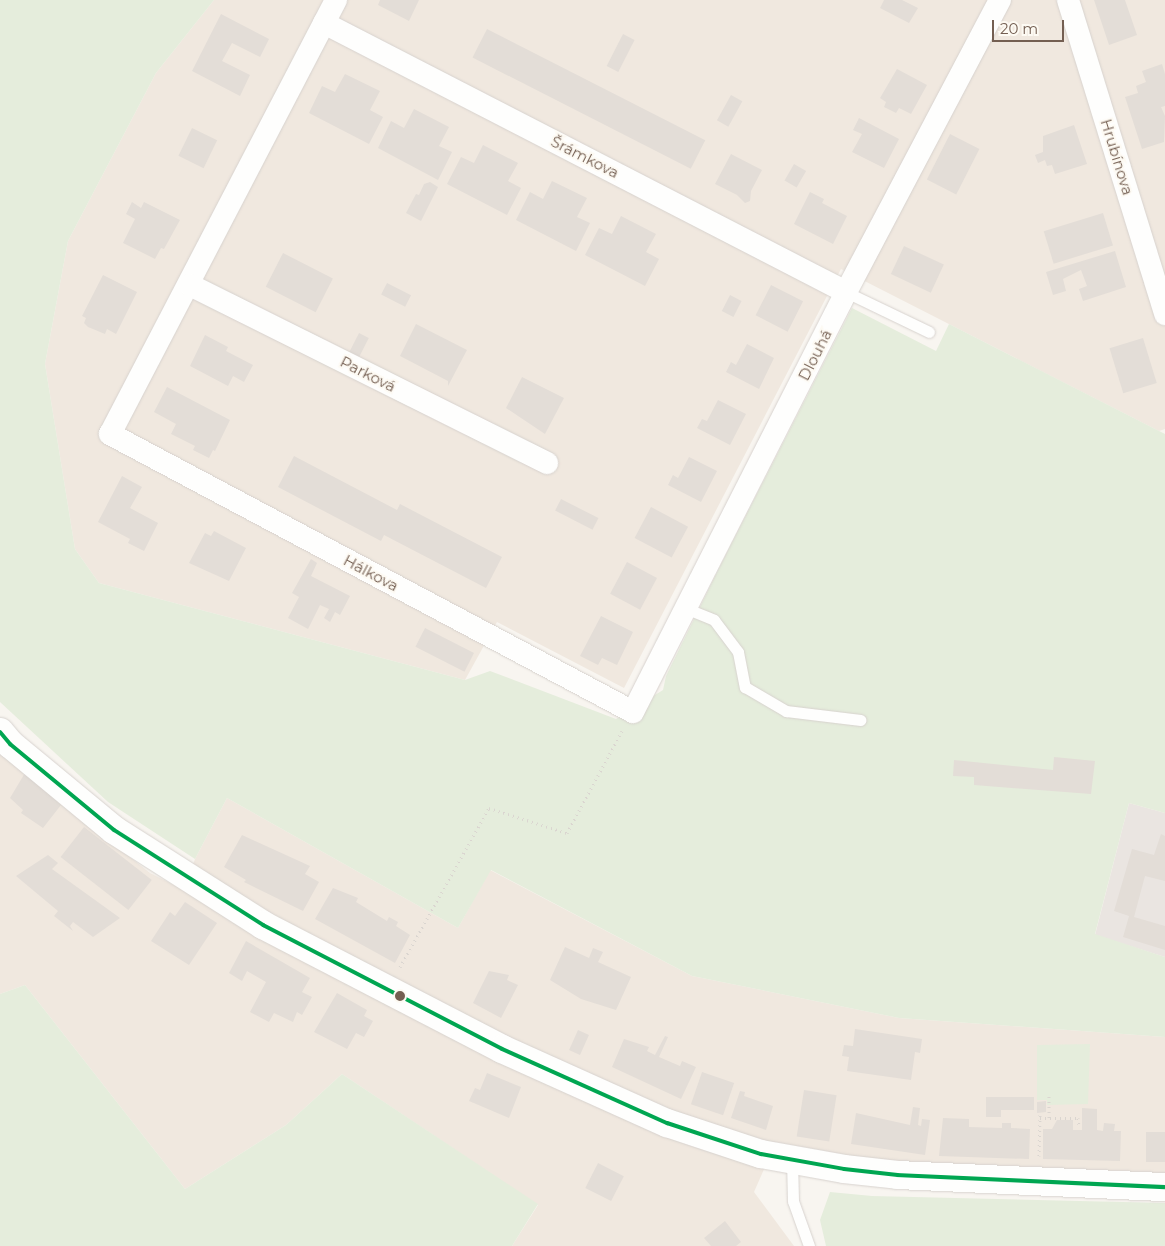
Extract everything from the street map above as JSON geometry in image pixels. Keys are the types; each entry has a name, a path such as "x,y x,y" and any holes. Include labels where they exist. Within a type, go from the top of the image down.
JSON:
{"street":[{"path":"190,285 336,0"},
{"name":"Dlouhá","path":"633,712 846,292 1000,0"},
{"name":"Hrubínova","path":"1068,0 1165,314"},
{"name":"Šrámkova","path":"324,22 846,292"},
{"name":"Hálkova","path":"190,285 110,434 633,712"},
{"name":"Parková","path":"190,285 547,463"},
{"path":"0,732 114,830 263,925 386,991 502,1049 667,1123 730,1145 792,1160 898,1175 1165,1187"}],"lane":[{"path":"846,292 929,332"},
{"path":"686,608 714,620 738,652 745,687 786,711 860,720"},
{"path":"792,1160 793,1201 809,1246"}],"path":[{"path":"386,991 489,808 567,832 633,712"},
{"path":"1049,1094 1049,1118"},
{"path":"1039,1181 1040,1116 1049,1118 1078,1118 1079,1126"}],"shaded area":[{"path":"214,0 1165,0 1165,429 1159,431 841,269 624,688 497,622 465,680 99,583 75,549 45,364 68,241 156,73"},
{"path":"0,746 83,820 150,873 184,890 195,859 227,798 458,928 490,870 692,976 899,1018 1165,1037 1165,1173 986,1170 892,1163 776,1142 754,1192 794,1246 512,1246 538,1205 342,1074 286,1125 185,1189 25,985 0,994"},
{"path":"1129,803 1165,813 1165,957 1095,935"}],"green space":[{"path":"0,0 214,0 156,73 68,241 45,364 75,549 99,583 465,680 490,671 616,719 663,690 666,676 719,568 852,308 936,351 949,324 1165,434 1165,813 1129,803 1095,934 1165,957 1165,1037 899,1018 692,976 491,870 458,928 227,798 195,859 108,802 0,702"},
{"path":"25,985 185,1189 286,1125 342,1074 538,1204 512,1246 0,1246 0,994"},
{"path":"1090,1044 1088,1104 1047,1105 1047,1100 1037,1100 1037,1045"},
{"path":"830,1192 872,1196 1165,1203 1165,1246 826,1246 820,1220"}],"building":[{"path":"380,0 419,0 409,21 378,5"},
{"path":"884,0 902,0 918,8 909,23 880,8"},
{"path":"1094,0 1125,0 1137,35 1109,45"},
{"path":"221,14 269,39 260,57 232,43 222,61 250,75 240,96 192,71"},
{"path":"487,29 705,140 691,169 472,58"},
{"path":"623,34 635,40 618,72 607,66"},
{"path":"1162,64 1165,74 1165,106 1161,107 1165,116 1164,142 1142,149 1125,97 1138,93 1136,86 1146,82 1142,71"},
{"path":"897,69 927,85 911,114 899,108 896,113 884,107 886,102 880,98"},
{"path":"345,74 380,91 370,110 383,117 369,144 309,113 322,86 335,92"},
{"path":"731,95 742,101 728,127 717,120"},
{"path":"414,109 449,127 439,146 452,152 438,180 378,148 391,121 404,128"},
{"path":"859,118 899,139 884,168 852,152 862,134 853,130"},
{"path":"1074,125 1087,164 1055,174 1052,165 1047,166 1045,160 1038,163 1035,155 1043,152 1043,136"},
{"path":"192,128 217,140 204,168 178,156"},
{"path":"950,134 979,149 956,194 927,179"},
{"path":"483,145 518,163 508,181 521,188 507,215 447,184 461,157 474,163"},
{"path":"731,154 762,170 751,191 750,201 745,203 737,195 715,184"},
{"path":"794,164 806,171 797,187 784,180"},
{"path":"552,181 587,198 577,217 590,223 576,251 516,220 530,192 543,199"},
{"path":"430,182 438,187 421,221 406,213 416,194 419,195 424,184"},
{"path":"810,192 824,199 822,203 847,216 833,244 794,224"},
{"path":"132,202 141,208 144,202 180,220 164,249 161,248 155,259 123,243 135,219 126,214"},
{"path":"1103,213 1113,246 1054,264 1044,231"},
{"path":"621,216 656,234 646,252 659,259 645,286 585,255 599,228 612,234"},
{"path":"904,246 944,265 931,293 891,274"},
{"path":"1115,251 1126,287 1083,301 1079,289 1087,286 1081,270 1063,279 1066,291 1053,295 1046,272"},
{"path":"283,253 333,278 316,312 266,287"},
{"path":"103,275 137,292 116,334 107,329 105,334 88,327 84,323 86,318 82,316"},
{"path":"387,283 411,295 405,307 381,295"},
{"path":"771,285 803,301 788,332 756,315"},
{"path":"730,295 742,301 733,317 722,311"},
{"path":"416,324 467,350 448,386 448,381 400,356"},
{"path":"359,333 369,338 359,357 349,352"},
{"path":"205,335 228,347 226,351 253,365 244,382 233,376 228,386 190,366"},
{"path":"1143,338 1157,383 1123,393 1110,348"},
{"path":"747,344 774,358 759,389 726,372 731,362 736,365"},
{"path":"522,377 564,398 545,434 506,408"},
{"path":"167,387 230,420 215,451 213,450 209,458 193,450 195,446 171,434 176,424 154,412"},
{"path":"718,400 746,414 730,445 697,428 702,419 707,421"},
{"path":"294,456 397,510 400,504 502,557 486,588 384,535 381,541 278,487"},
{"path":"689,457 717,471 701,502 668,485 673,475 678,478"},
{"path":"122,476 142,487 130,508 158,523 144,551 128,543 130,539 98,522"},
{"path":"561,499 598,518 593,530 555,511"},
{"path":"651,507 688,527 672,558 635,538"},
{"path":"214,531 246,548 229,581 189,563 205,533 211,536"},
{"path":"311,559 317,563 311,576 350,596 340,615 335,612 330,622 324,618 329,609 320,605 308,629 288,618 299,597 292,593"},
{"path":"627,562 657,578 640,610 610,594"},
{"path":"601,616 633,632 617,665 602,658 598,665 580,656"},
{"path":"425,628 474,653 464,672 415,647"},
{"path":"1054,757 1095,761 1091,794 974,785 974,777 953,776 954,760 1053,770"},
{"path":"25,773 61,805 43,828 21,813 23,810 10,798"},
{"path":"84,827 152,880 128,910 61,857"},
{"path":"1161,834 1165,836 1165,881 1145,876 1134,917 1165,926 1165,950 1123,937 1129,916 1114,911 1132,849 1154,855"},
{"path":"242,835 310,866 305,874 319,882 303,911 244,882 246,880 224,867"},
{"path":"48,855 58,863 52,869 120,918 93,937 73,922 70,926 73,931 54,916 58,911 16,876"},
{"path":"333,888 358,898 356,902 387,921 389,917 398,922 396,926 410,935 395,963 315,919"},
{"path":"185,902 217,923 189,965 151,941 170,912 175,916"},
{"path":"246,941 310,978 302,992 312,997 302,1015 297,1012 293,1022 274,1013 269,1022 250,1012 266,982 247,971 242,981 229,973"},
{"path":"565,947 589,958 593,948 603,952 598,962 631,977 616,1010 581,999 550,980"},
{"path":"489,971 509,975 507,980 518,985 501,1018 473,1003"},
{"path":"337,993 367,1010 364,1016 373,1021 364,1037 356,1033 347,1049 314,1032"},
{"path":"855,1029 922,1039 920,1053 915,1052 911,1080 847,1071 849,1057 842,1056 844,1045 853,1046"},
{"path":"578,1030 589,1035 580,1055 569,1050"},
{"path":"665,1036 668,1037 659,1057 680,1066 682,1061 696,1067 681,1099 612,1067 624,1039 649,1047 647,1051 655,1055"},
{"path":"702,1072 734,1083 723,1115 691,1104"},
{"path":"487,1073 521,1087 509,1118 469,1101 475,1088 480,1090"},
{"path":"804,1090 837,1095 829,1142 797,1136"},
{"path":"740,1091 745,1092 744,1096 773,1106 766,1130 731,1118"},
{"path":"986,1097 1034,1097 1034,1110 1001,1110 1001,1117 986,1117"},
{"path":"1046,1101 1046,1112 1037,1113 1037,1102"},
{"path":"913,1107 920,1108 918,1125 921,1126 922,1119 930,1120 925,1155 851,1144 856,1113 910,1125"},
{"path":"1082,1108 1097,1109 1097,1130 1103,1131 1104,1123 1115,1124 1114,1131 1121,1131 1120,1161 1043,1159 1043,1129 1052,1129 1057,1120 1073,1120 1073,1130 1082,1130"},
{"path":"943,1118 969,1119 969,1127 1002,1128 1002,1123 1011,1123 1011,1128 1030,1129 1029,1159 939,1156"},
{"path":"1146,1132 1165,1132 1165,1162 1146,1162"},
{"path":"598,1163 624,1176 611,1201 585,1188"},
{"path":"725,1221 741,1242 736,1246 711,1246 704,1238"}],"transit line":[{"path":"0,732 10,744 114,830 263,925 502,1049 667,1123 761,1154 844,1169 898,1175 1165,1187"}]}
